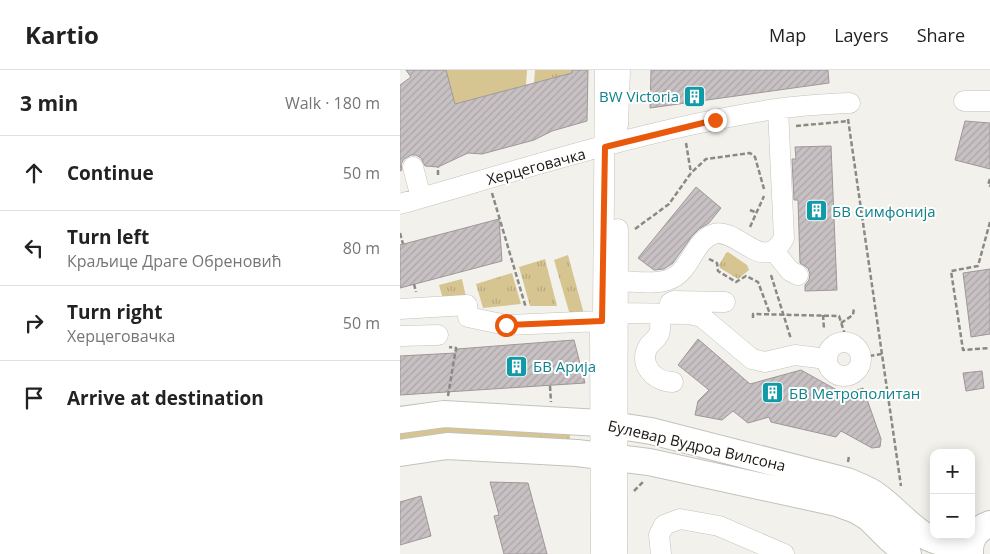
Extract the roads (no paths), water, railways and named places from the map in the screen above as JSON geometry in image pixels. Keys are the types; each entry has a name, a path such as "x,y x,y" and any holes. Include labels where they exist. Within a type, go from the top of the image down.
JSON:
{"main road":[{"name":"Булевар Вудроа Вилсона","path":"400,420 444,414 608,424 651,431 848,481 873,493 925,538 948,545 977,539"},
{"name":"Булевар Вудроа Вилсона","path":"400,453 447,446 577,452 649,462 837,503 856,510 869,518 897,549"}],"street":[{"path":"605,70 618,281 610,317"},
{"path":"617,554 608,424 611,145 620,70"},
{"path":"964,101 990,102"},
{"name":"Херцеговачка","path":"400,204 611,145 715,120 849,113"},
{"path":"618,281 658,282 675,277 682,272 704,241 714,234 725,234 756,251 769,252 780,246 784,238 779,118"},
{"path":"413,167 421,198"},
{"path":"769,252 798,275"},
{"path":"652,315 674,301 725,302"},
{"path":"400,309 467,305 468,317 506,325 610,317 689,314 702,317 752,359 765,362 795,355 827,359"},
{"path":"652,315 660,328 658,336 648,347 646,360 648,367 656,378 662,381 673,382"},
{"path":"844,332 857,347 862,357 860,366 854,374 845,376 836,374 829,368 827,359 830,349 837,343 844,332"},
{"path":"400,336 438,335"},
{"path":"601,554 609,457"},
{"path":"661,554 659,535 664,525 680,519 719,526 784,554"}],"place":[{"name":"BW Victoria","path":"695,96"},
{"name":"БВ Симфонија","path":"816,211"},
{"name":"БВ Арија","path":"517,366"},
{"name":"БВ Метрополитан","path":"773,393"}]}
